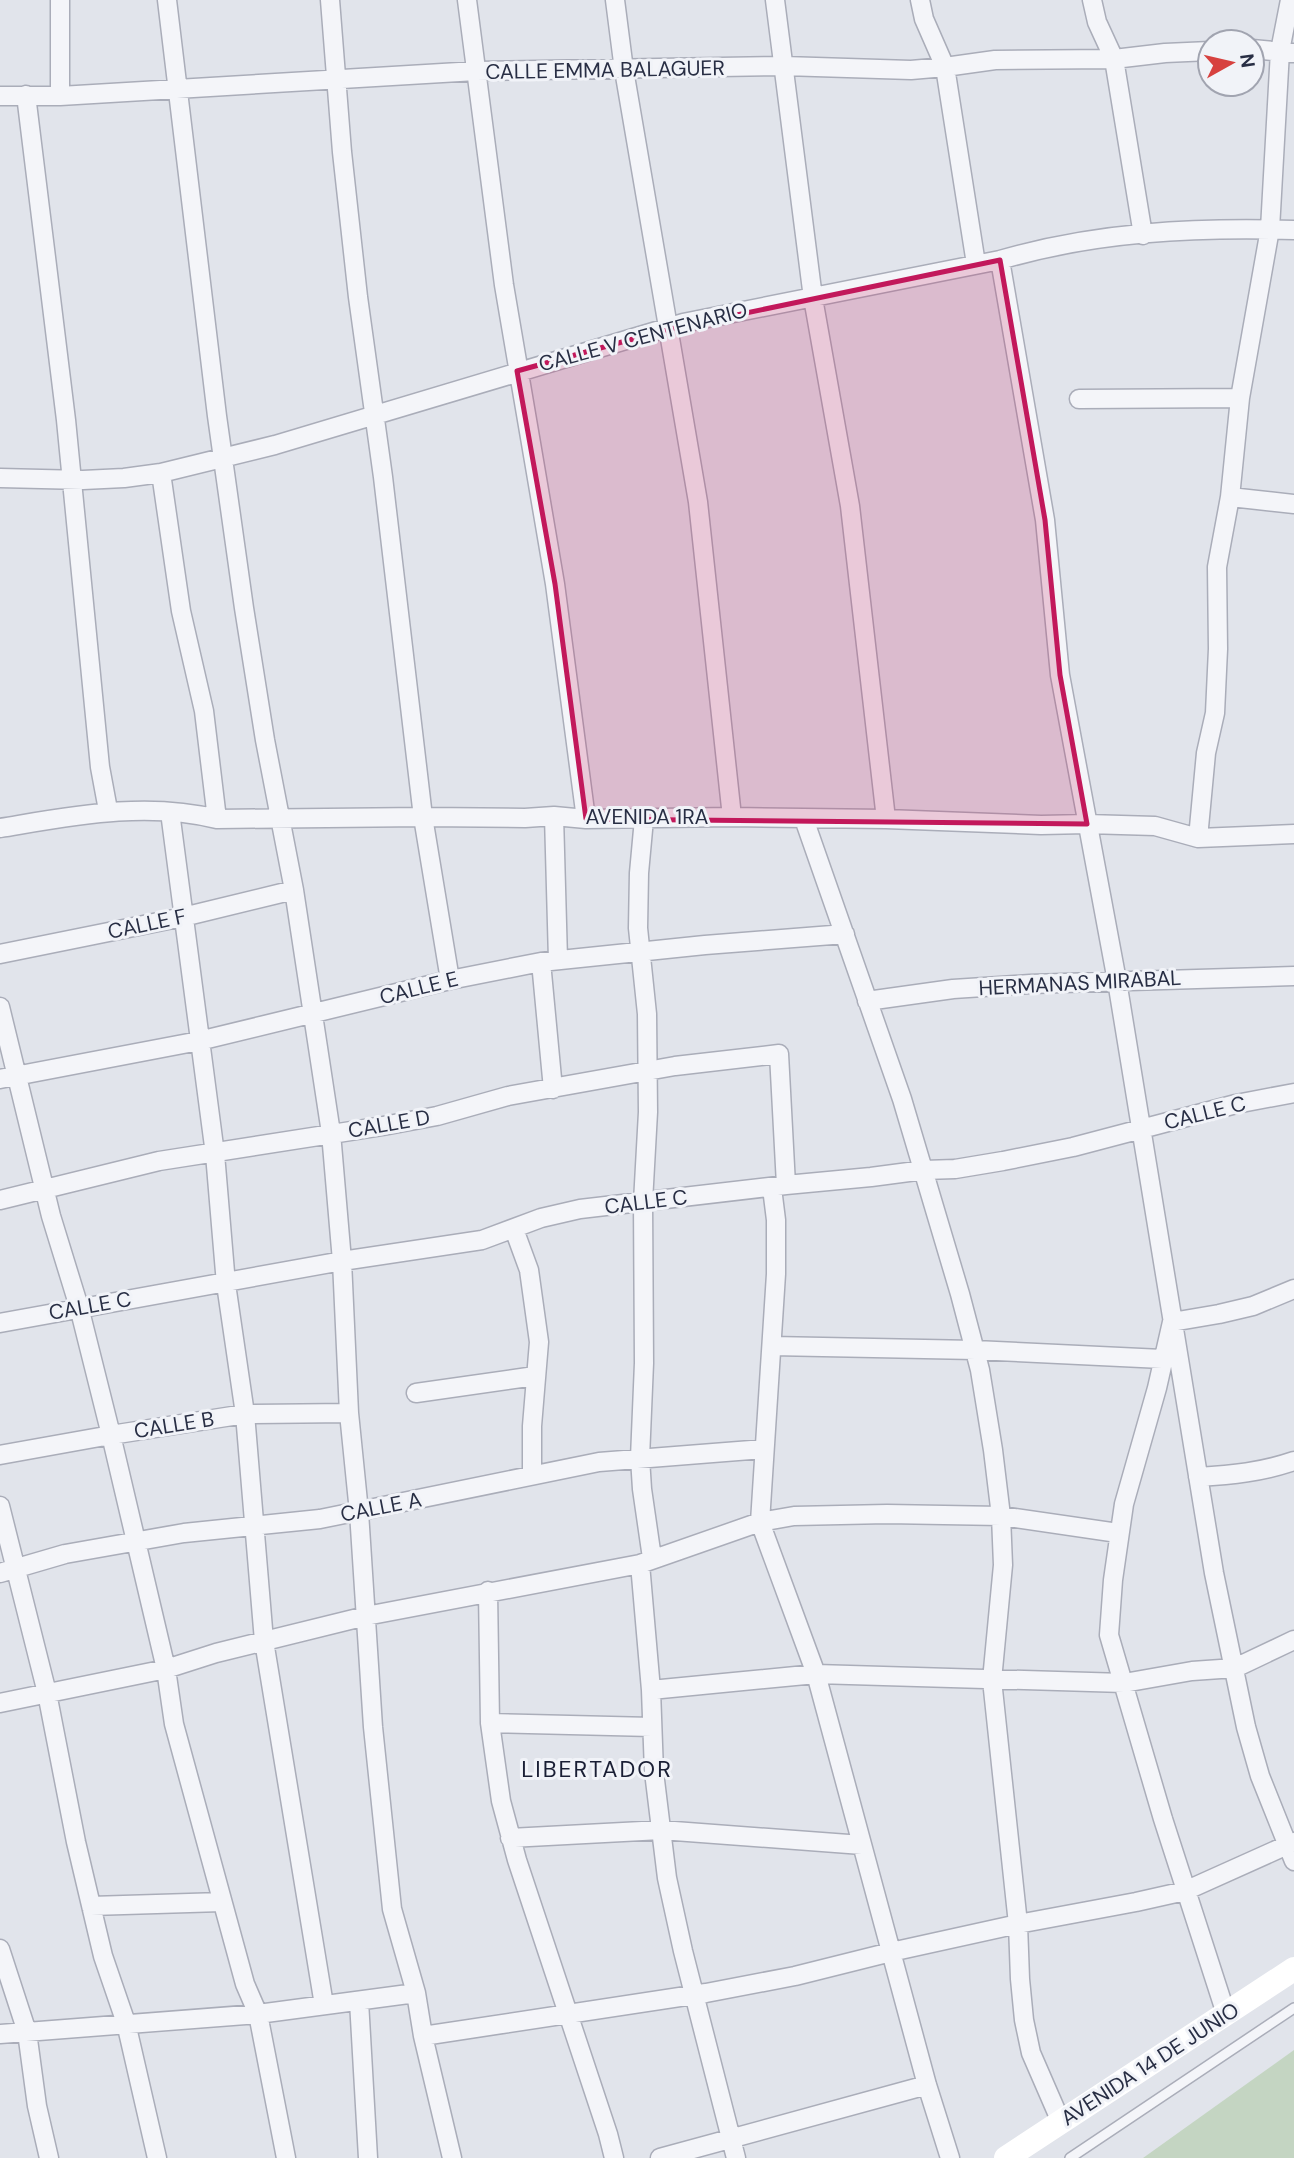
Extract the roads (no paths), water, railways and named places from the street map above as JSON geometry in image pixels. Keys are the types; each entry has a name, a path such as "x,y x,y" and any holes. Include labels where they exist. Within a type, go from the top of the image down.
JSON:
{"street":[{"path":"60,0 60,96"},
{"path":"167,0 218,416 253,660 294,890 331,1133 373,1727 392,1909 416,1993 423,2036 452,2158"},
{"path":"330,0 335,78 356,285 423,817 450,980"},
{"path":"467,0 517,371 555,584 586,819"},
{"path":"615,0 624,70 698,502 732,817"},
{"path":"775,0 813,298 850,506 886,819"},
{"path":"920,0 924,19 945,68 976,264"},
{"path":"1092,0 1097,22 1114,59 1143,235"},
{"path":"1198,838 1206,753 1216,713 1217,567 1230,496 1240,398 1270,229 1290,0"},
{"path":"1266,50 1287,52"},
{"name":"CALLE EMMA BALAGUER","path":"0,96 60,96 476,71 784,66 911,70 995,60 1114,59 1196,52"},
{"path":"26,95 52,299 100,767 108,810"},
{"name":"CALLE V CENTENARIO","path":"0,478 70,480 124,478 161,473 225,458 683,323 1000,260 1038,249 1103,238 1174,231 1294,230"},
{"path":"423,2036 569,2015 795,1976 1018,1924 1085,1913 1185,1891 1291,1850 1260,1776 1246,1727 1214,1573 1117,981 1060,675 1045,520 1000,260"},
{"path":"1079,399 1240,398"},
{"path":"161,473 181,611 204,711 217,819"},
{"path":"1230,496 1294,503"},
{"name":"AVENIDA 1RA","path":"0,828 108,810 190,812 217,819 554,816 586,819 886,819 1155,827 1198,838 1294,834"},
{"path":"170,812 215,1154 226,1284 245,1415 264,1641 324,2005"},
{"path":"552,1089 549,961 554,816"},
{"path":"644,819 638,928 647,1014 648,1112 643,1202 644,1363 640,1458 654,1772 670,1890 693,1994 736,2158"},
{"path":"804,819 925,1170 975,1350 1002,1516 1003,1565 992,1680 1018,1924 1021,1993 1031,2053 1061,2122"},
{"name":"CALLE F","path":"0,954 294,890"},
{"name":"CALLE E","path":"8,1078 199,1041 450,980 549,961 845,934"},
{"name":"HERMANAS MIRABAL","path":"867,1001 953,989 1294,975"},
{"path":"0,1007 8,1078 46,1189 51,1216 79,1307 166,1669 174,1724 245,1984 258,2014 286,2158"},
{"name":"CALLE D","path":"0,1200 159,1161 437,1116 508,1096 675,1066 779,1054 779,1186"},
{"name":"CALLE C","path":"0,1323 342,1261 482,1240 541,1217 580,1209 925,1170 955,1169 1003,1161 1073,1147 1237,1104 1294,1093"},
{"path":"779,1186 760,1522 816,1674 927,2085 950,2158"},
{"path":"514,1229 529,1269 539,1342 535,1377 532,1475"},
{"path":"1172,1322 1253,1306 1294,1289"},
{"path":"1172,1322 1118,1533 1109,1635 1185,1891 1226,2014"},
{"path":"772,1346 975,1350 1162,1359"},
{"path":"416,1393 535,1377"},
{"name":"CALLE B","path":"0,1455 245,1415 349,1413"},
{"name":"CALLE A","path":"7,1571 65,1554 184,1533 320,1519 599,1462 764,1450"},
{"path":"1198,1477 1239,1475 1294,1461"},
{"path":"0,1506 7,1571 47,1693 91,1906 103,1956 126,2023 157,2158"},
{"path":"0,1703 166,1669 366,1616 646,1561 760,1522 816,1514 1002,1516 1118,1533"},
{"path":"488,1591 490,1723 501,1801 510,1838 614,2158"},
{"path":"651,1690 816,1674 1124,1682 1192,1671 1235,1668 1294,1640"},
{"path":"490,1723 652,1727"},
{"path":"510,1838 660,1830 862,1845"},
{"path":"91,1906 222,1902"},
{"path":"0,1949 27,2032 37,2106 49,2158"},
{"name":"AVENIDA 14 DE JUNIO","path":"1020,2152 1061,2122 1294,1969"},
{"path":"0,2034 258,2014 416,1993"},
{"path":"359,2001 368,2158"},
{"path":"660,2158 927,2085"}],"lane":[{"path":"1070,2158 1294,2008"}],"district":[{"name":"LIBERTADOR","path":"597,1769"}]}
